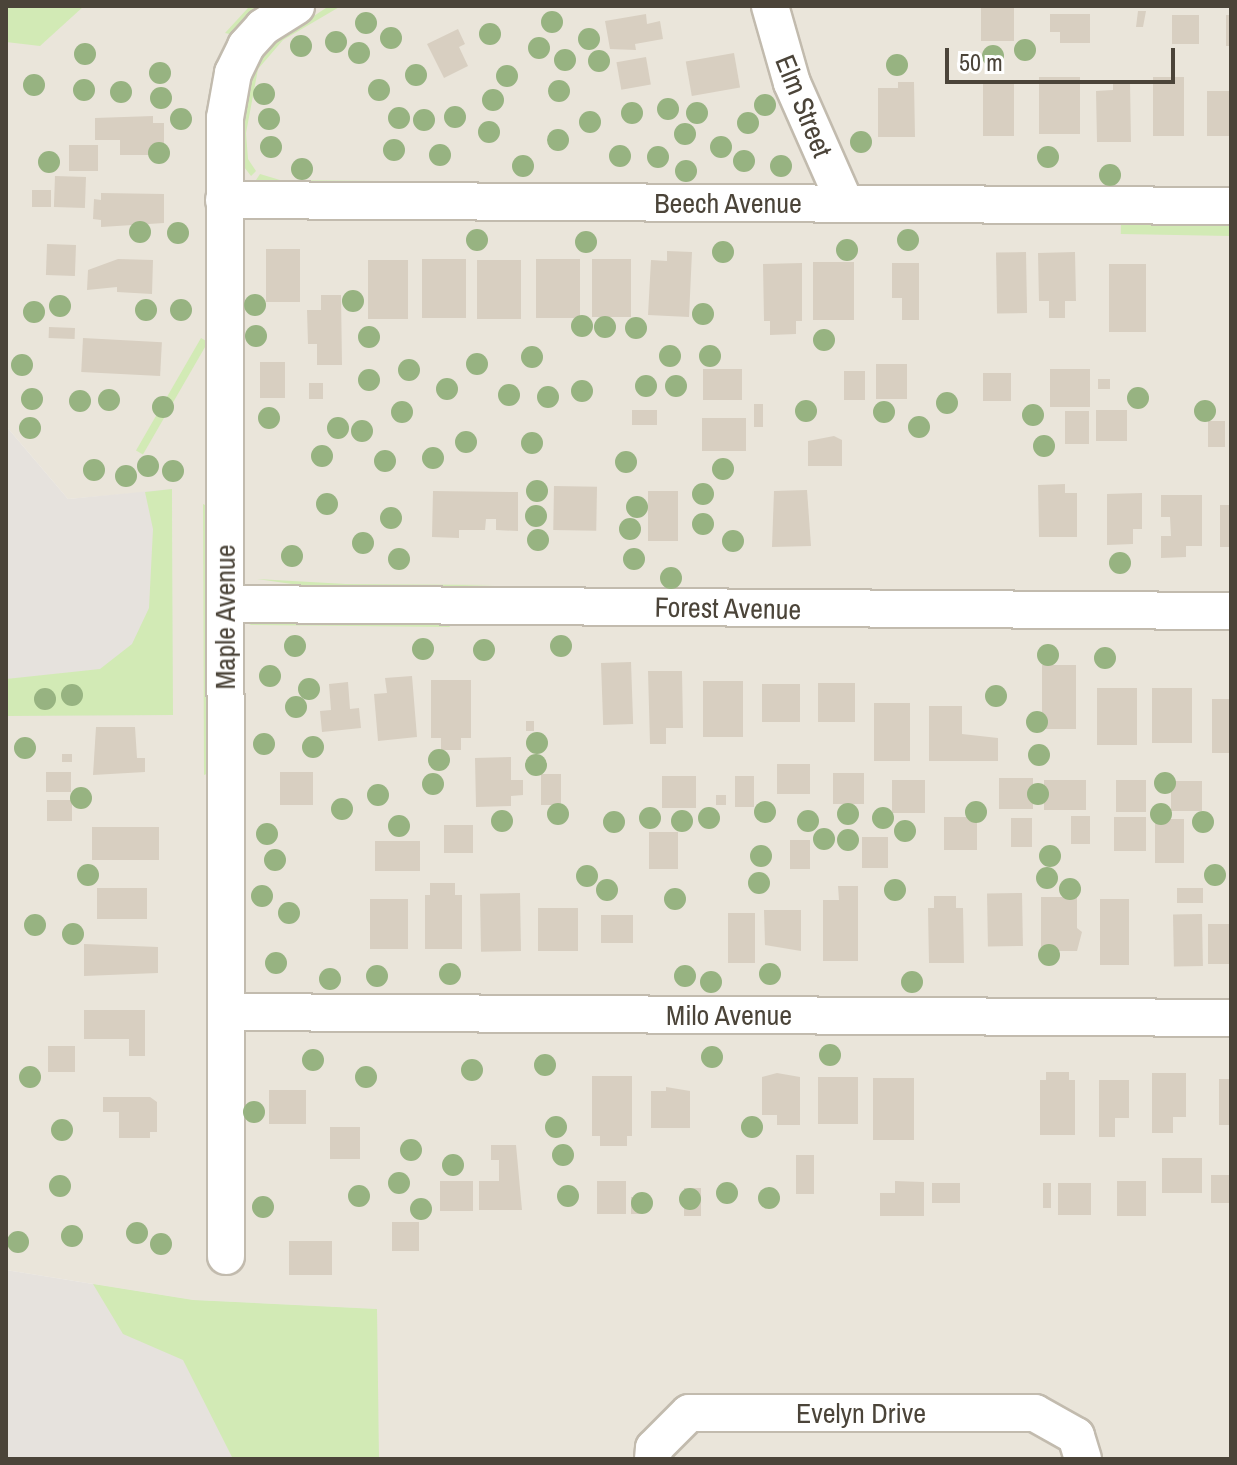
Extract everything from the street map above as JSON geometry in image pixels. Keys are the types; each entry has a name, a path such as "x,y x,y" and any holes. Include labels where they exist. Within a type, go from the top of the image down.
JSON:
{"street":[{"name":"Maple Avenue","path":"226,1256 225,118 233,73 253,37 296,6"},
{"name":"Elm Street","path":"770,6 792,83 845,203"},
{"name":"Beech Avenue","path":"224,200 1231,206"},
{"name":"Forest Avenue","path":"225,604 1231,611"},
{"name":"Milo Avenue","path":"226,1012 1231,1018"},
{"name":"Evelyn Drive","path":"653,1454 689,1413 1035,1413 1080,1448"}],"shaded area":[{"path":"6,6 1231,6 1231,1459 379,1459 376,1309 193,1300 6,1270 6,716 173,714 172,490 68,499 6,426"},
{"path":"6,426 68,499 172,489 173,715 6,716"},
{"path":"6,1270 193,1300 377,1309 379,1459 6,1459"}],"green space":[{"path":"6,6 84,6 40,46 6,42"},
{"path":"268,6 234,35 225,33 248,8"},
{"path":"329,6 341,6 283,40 258,69 246,133 248,159 256,171 251,176 241,163 239,144 247,85 265,48"},
{"path":"260,174 280,180 812,185 265,183 256,180"},
{"path":"1121,221 1231,223 1231,236 1121,234"},
{"path":"201,338 208,342 143,455 136,451"},
{"path":"172,489 173,715 6,716 6,679 100,669 132,644 149,608 153,529 145,492"},
{"path":"203,504 209,507 209,773 204,775"},
{"path":"257,579 346,584 495,585 334,590"},
{"path":"835,589 1076,591 839,593"},
{"path":"260,620 446,621 450,627 249,625"},
{"path":"93,1284 193,1300 377,1309 379,1459 233,1459 183,1360 123,1334"}],"building":[{"path":"981,7 1014,7 1014,41 981,41"},
{"path":"1138,11 1146,11 1143,27 1136,27"},
{"path":"646,14 647,24 660,21 663,39 635,44 636,50 610,49 605,21"},
{"path":"1050,14 1090,14 1090,43 1060,43 1060,32 1050,32"},
{"path":"1172,15 1199,15 1199,44 1172,44"},
{"path":"1226,15 1231,15 1231,46 1226,46"},
{"path":"458,29 465,44 459,47 468,66 444,78 427,44"},
{"path":"734,53 740,87 692,96 686,62"},
{"path":"646,57 651,85 621,90 616,62"},
{"path":"1039,77 1080,77 1080,134 1039,134"},
{"path":"1153,77 1184,77 1184,136 1153,136"},
{"path":"898,82 914,82 915,137 878,137 878,88 898,88"},
{"path":"983,82 1014,82 1014,136 983,136"},
{"path":"1113,82 1130,82 1131,142 1097,142 1096,91 1113,90"},
{"path":"1207,91 1231,91 1231,136 1207,136"},
{"path":"153,116 153,123 164,123 164,149 152,149 152,155 120,155 120,140 95,140 95,118"},
{"path":"69,145 98,145 98,171 69,171"},
{"path":"55,176 86,177 85,208 54,207"},
{"path":"32,190 51,190 51,207 32,207"},
{"path":"101,193 164,194 164,223 101,227 101,220 93,219 94,199 101,200"},
{"path":"47,244 76,245 75,276 46,275"},
{"path":"266,249 300,249 300,302 266,302"},
{"path":"667,251 692,252 689,317 648,315 651,260 667,261"},
{"path":"1026,252 1027,313 997,314 996,253"},
{"path":"1075,252 1076,301 1065,301 1065,318 1049,318 1049,301 1039,301 1038,253"},
{"path":"118,259 153,260 152,294 117,292 117,287 87,290 88,270"},
{"path":"422,259 466,259 466,318 422,318"},
{"path":"536,259 580,259 580,318 536,318"},
{"path":"592,259 631,259 631,317 592,317"},
{"path":"368,260 408,260 408,319 368,319"},
{"path":"477,260 521,260 521,319 477,319"},
{"path":"813,262 854,262 854,320 813,320"},
{"path":"802,263 802,321 796,321 796,334 770,335 770,321 764,321 763,264"},
{"path":"892,263 919,263 919,320 902,320 902,298 892,298"},
{"path":"1109,264 1146,264 1146,332 1109,332"},
{"path":"321,295 341,295 342,365 317,365 317,344 308,344 307,310 321,310"},
{"path":"49,327 75,328 75,339 49,338"},
{"path":"83,338 162,342 160,376 81,372"},
{"path":"260,362 285,362 285,398 260,398"},
{"path":"876,364 907,364 907,399 876,399"},
{"path":"703,369 742,369 742,400 703,400"},
{"path":"1050,369 1090,369 1090,407 1050,407"},
{"path":"844,371 865,371 865,400 844,400"},
{"path":"983,373 1011,373 1011,401 983,401"},
{"path":"1098,379 1110,379 1110,389 1098,389"},
{"path":"309,383 323,383 323,399 309,399"},
{"path":"754,404 763,404 763,427 754,427"},
{"path":"632,410 657,410 657,425 632,425"},
{"path":"1096,410 1127,410 1127,441 1096,441"},
{"path":"1065,411 1089,411 1089,444 1065,444"},
{"path":"702,418 746,418 746,451 702,451"},
{"path":"1208,421 1225,421 1225,447 1208,447"},
{"path":"834,436 842,440 842,466 808,466 808,441"},
{"path":"1065,484 1065,493 1077,493 1077,537 1039,537 1038,485"},
{"path":"554,486 597,487 596,531 553,530"},
{"path":"807,490 811,546 772,547 774,491"},
{"path":"433,491 518,492 518,531 496,530 496,519 486,519 485,530 459,530 459,538 432,537"},
{"path":"648,491 678,491 678,541 648,541"},
{"path":"1142,493 1142,529 1133,529 1133,544 1107,545 1107,494"},
{"path":"1161,495 1202,495 1202,546 1186,546 1186,557 1161,558 1161,536 1171,536 1170,517 1161,517"},
{"path":"1220,505 1231,505 1231,547 1220,547"},
{"path":"631,662 633,724 603,725 601,663"},
{"path":"1042,665 1076,665 1076,729 1042,729"},
{"path":"648,671 682,671 683,728 666,728 666,744 650,744"},
{"path":"412,676 417,737 378,741 374,694 387,693 385,678"},
{"path":"431,680 471,680 471,738 461,738 461,750 441,750 441,738 431,738"},
{"path":"703,681 743,681 743,737 703,737"},
{"path":"348,682 350,709 359,708 361,728 322,732 320,711 331,710 329,684"},
{"path":"818,683 855,683 855,722 818,722"},
{"path":"762,684 800,684 800,722 762,722"},
{"path":"1097,688 1137,688 1137,745 1097,745"},
{"path":"1152,688 1192,688 1192,743 1152,743"},
{"path":"1212,699 1231,699 1231,753 1212,753"},
{"path":"874,703 910,703 910,761 874,761"},
{"path":"929,706 962,706 962,734 998,738 998,761 929,761"},
{"path":"526,721 534,721 534,731 526,731"},
{"path":"96,727 135,727 137,758 145,758 145,772 93,775"},
{"path":"62,754 72,754 72,762 62,762"},
{"path":"511,757 511,780 523,780 523,795 511,796 511,806 476,807 475,758"},
{"path":"777,764 810,764 810,794 777,794"},
{"path":"46,772 71,772 71,792 46,792"},
{"path":"280,772 313,772 313,805 280,805"},
{"path":"833,773 864,773 864,804 833,804"},
{"path":"541,774 561,774 561,805 541,805"},
{"path":"662,776 696,776 696,808 662,808"},
{"path":"735,776 754,776 754,807 735,807"},
{"path":"999,778 1033,778 1033,809 999,809"},
{"path":"892,780 925,780 925,813 892,813"},
{"path":"1044,780 1086,780 1086,810 1044,810"},
{"path":"1116,780 1146,780 1146,812 1116,812"},
{"path":"1171,781 1202,781 1202,811 1171,811"},
{"path":"716,795 726,795 726,805 716,805"},
{"path":"47,800 72,800 72,821 47,821"},
{"path":"1071,816 1090,816 1090,844 1071,844"},
{"path":"944,817 977,817 977,850 944,850"},
{"path":"1114,817 1146,817 1146,851 1114,851"},
{"path":"1011,818 1032,818 1032,847 1011,847"},
{"path":"1155,819 1184,819 1184,863 1155,863"},
{"path":"444,825 473,825 473,853 444,853"},
{"path":"92,827 159,827 159,860 92,860"},
{"path":"649,832 678,832 678,869 649,869"},
{"path":"862,837 888,837 888,868 862,868"},
{"path":"790,840 810,840 810,869 790,869"},
{"path":"375,841 420,841 420,871 375,871"},
{"path":"430,883 455,883 455,895 462,895 462,949 425,949 425,895 430,895"},
{"path":"838,886 858,886 858,961 823,961 823,900 839,900"},
{"path":"97,888 147,888 147,919 97,919"},
{"path":"1177,888 1203,888 1203,903 1177,903"},
{"path":"520,893 521,951 481,952 480,894"},
{"path":"1022,893 1023,946 988,947 987,894"},
{"path":"934,896 956,896 956,908 963,908 964,963 929,963 928,908 934,908"},
{"path":"1041,897 1077,897 1077,928 1082,932 1077,951 1041,951"},
{"path":"370,899 408,899 408,949 370,949"},
{"path":"1100,899 1129,899 1129,965 1100,965"},
{"path":"538,908 578,908 578,951 538,951"},
{"path":"764,910 801,910 801,951 765,945"},
{"path":"728,913 755,913 755,963 728,963"},
{"path":"1202,914 1203,966 1174,966 1173,915"},
{"path":"601,915 633,915 633,943 601,943"},
{"path":"1208,924 1231,924 1231,964 1208,964"},
{"path":"84,944 158,947 158,973 84,976"},
{"path":"84,1010 145,1010 145,1056 129,1056 129,1039 84,1039"},
{"path":"48,1046 75,1046 75,1072 48,1072"},
{"path":"1046,1072 1069,1072 1069,1080 1075,1080 1075,1135 1040,1135 1040,1080 1046,1080"},
{"path":"777,1073 800,1077 800,1125 777,1125 777,1115 762,1115 762,1077"},
{"path":"1152,1073 1186,1073 1186,1117 1173,1117 1173,1133 1152,1133"},
{"path":"592,1076 632,1076 632,1136 627,1136 627,1146 600,1146 600,1136 592,1136"},
{"path":"818,1077 858,1077 858,1124 818,1124"},
{"path":"873,1078 914,1078 914,1140 873,1140"},
{"path":"1219,1079 1231,1079 1231,1125 1219,1125"},
{"path":"1099,1080 1129,1080 1129,1118 1115,1118 1115,1137 1099,1137"},
{"path":"666,1087 690,1091 690,1128 651,1128 651,1091 666,1091"},
{"path":"269,1090 306,1090 306,1124 269,1124"},
{"path":"103,1097 150,1097 157,1102 157,1132 150,1132 150,1138 119,1138 119,1112 103,1112"},
{"path":"330,1127 360,1127 360,1159 330,1159"},
{"path":"491,1145 516,1145 522,1210 479,1210 479,1181 499,1181 499,1160 491,1160"},
{"path":"796,1155 814,1155 814,1194 796,1194"},
{"path":"1162,1158 1202,1158 1202,1193 1162,1193"},
{"path":"1211,1175 1231,1175 1231,1203 1211,1203"},
{"path":"440,1181 473,1181 473,1211 440,1211"},
{"path":"597,1181 626,1181 626,1214 597,1214"},
{"path":"895,1181 924,1182 924,1216 880,1216 880,1193 895,1193"},
{"path":"1117,1181 1146,1181 1146,1216 1117,1216"},
{"path":"932,1183 960,1183 960,1203 932,1203"},
{"path":"1043,1183 1051,1183 1051,1208 1043,1208"},
{"path":"1058,1183 1091,1183 1091,1215 1058,1215"},
{"path":"684,1188 701,1188 701,1216 684,1216"},
{"path":"631,1197 643,1197 643,1214 631,1214"},
{"path":"392,1222 419,1222 419,1251 392,1251"},
{"path":"289,1241 332,1241 332,1275 289,1275"}]}
